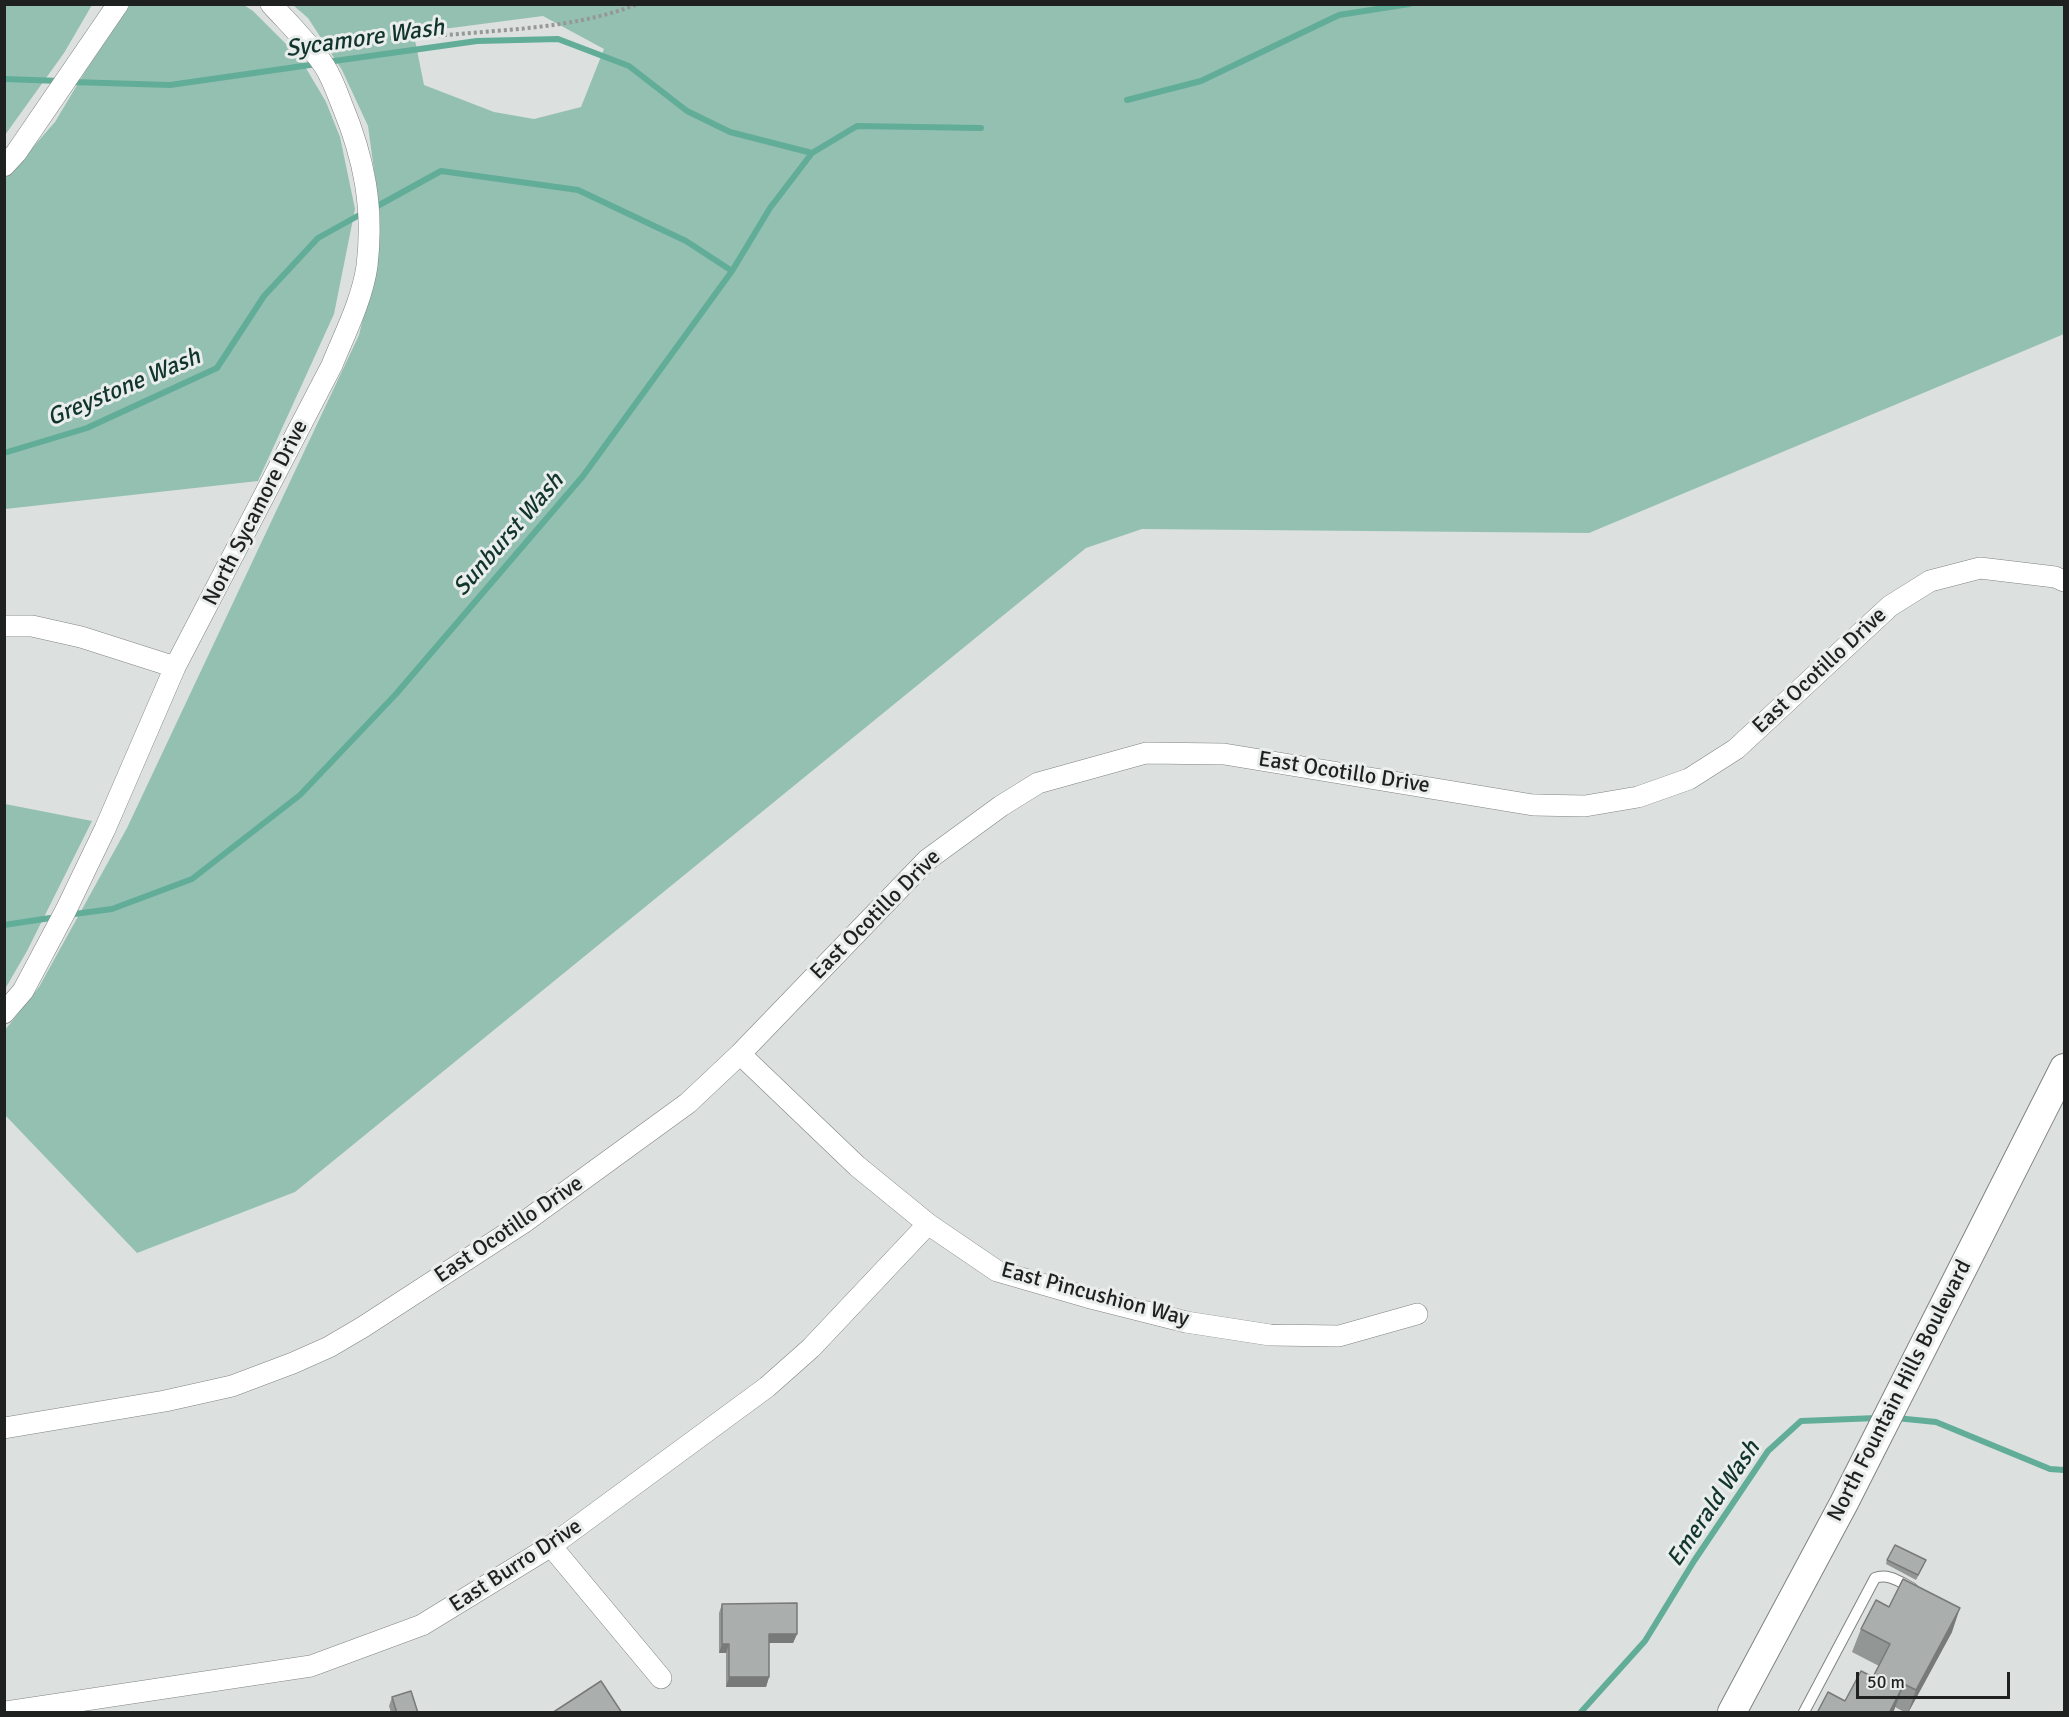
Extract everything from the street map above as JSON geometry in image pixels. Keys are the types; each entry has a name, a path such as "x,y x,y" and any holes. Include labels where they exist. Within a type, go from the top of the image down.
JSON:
{"main road":[{"name":"North Fountain Hills Boulevard","path":"1732,1713 1844,1503 2064,1068"}],"street":[{"path":"4,166 16,153 118,4"},
{"name":"North Sycamore Drive","path":"4,1013 23,991 66,910 105,829 175,667 332,365 352,317 366,268 370,224 366,180 356,138 326,69 305,41 271,4"},
{"name":"East Ocotillo Drive","path":"4,1428 165,1401 232,1386 329,1347 363,1327 523,1223 688,1103 740,1054 927,860 1001,806 1038,783 1146,753 1224,754 1533,805 1586,806 1638,797 1689,779 1736,749 1890,606 1929,581 1980,568 2055,577 2064,582"},
{"path":"4,626 32,626 81,637 175,667"},
{"name":"East Pincushion Way","path":"740,1054 857,1166 928,1224 997,1271 1186,1322 1270,1335 1340,1336 1417,1314"},
{"name":"East Burro Drive","path":"6,1713 311,1666 422,1625 551,1546 767,1387 811,1348 928,1224"},
{"path":"551,1546 661,1678"}],"lane":[{"path":"1804,1713 1875,1578 1881,1576 1892,1578 1920,1592"}],"path":[{"path":"305,41 428,37 544,27 608,15 638,4"}],"green space":[{"path":"5,4 92,5 64,53 5,135"},
{"path":"130,5 244,5 253,11 300,58 326,102 340,137 355,209 334,314 258,481 5,509 5,179 55,122 86,70"},
{"path":"293,5 2064,5 2064,334 1589,533 1142,529 1086,548 295,1192 137,1253 5,1115 5,1030 39,987 127,828 359,335 373,277 380,215 368,126 342,70 308,18","holes":["543,16 604,49 581,107 534,119 494,112 424,85 413,30 451,28"]},
{"path":"5,804 92,821 27,951 5,989"}],"building":[{"path":"1895,1545 1926,1560 1918,1575 1887,1560"},
{"path":"1903,1579 1960,1608 1916,1690 1904,1684 1889,1713 1817,1713 1828,1692 1845,1701 1861,1671 1873,1677 1890,1644 1861,1629 1876,1600 1889,1607"},
{"path":"797,1603 797,1634 769,1634 769,1677 729,1677 729,1644 722,1644 722,1604"},
{"path":"601,1681 622,1713 552,1713"},
{"path":"411,1691 418,1713 397,1713 392,1697"}],"waterway":[{"path":"1127,100 1201,81 1339,15 1409,4"},
{"name":"Sycamore Wash","path":"327,62 477,41 558,39 629,66 687,111 730,132 812,153"},
{"name":"Sycamore Wash","path":"71,82 170,85 317,64"},
{"name":"Sycamore Wash","path":"4,79 61,81"},
{"name":"Sunburst Wash","path":"67,915 112,909 192,879 300,795 396,694 583,476 732,271 770,208 812,153 857,126 981,128"},
{"name":"Greystone Wash","path":"372,209 441,171 578,190 686,241 732,271"},
{"name":"Greystone Wash","path":"4,453 87,428 217,368 264,296 318,238 363,213"},
{"name":"Sunburst Wash","path":"4,925 57,917"},
{"name":"Emerald Wash","path":"1581,1712 1645,1641 1694,1561 1768,1451 1801,1421 1877,1418"},
{"name":"Emerald Wash","path":"1896,1418 1936,1422 2050,1469 2064,1470"}]}
